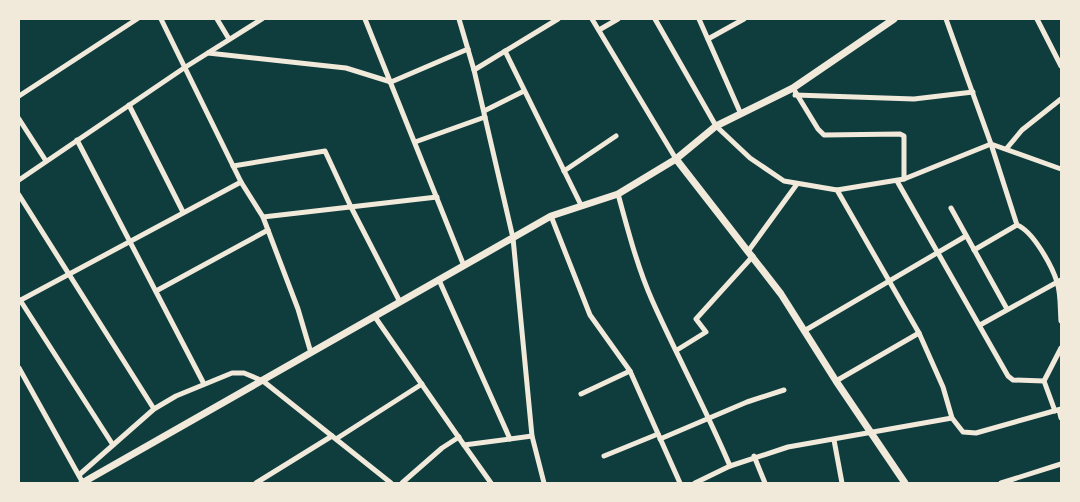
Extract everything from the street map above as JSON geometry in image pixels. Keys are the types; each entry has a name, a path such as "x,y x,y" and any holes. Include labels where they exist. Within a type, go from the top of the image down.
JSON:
{"street":[{"path":"19,96 137,19"},
{"path":"161,19 241,182 263,217 298,308 311,353"},
{"path":"217,19 229,39"},
{"path":"19,180 184,68 262,19"},
{"path":"366,19 464,266"},
{"path":"459,19 474,70 513,238 532,436 544,483"},
{"path":"474,70 558,19"},
{"path":"592,19 676,159 781,294 836,381 905,483"},
{"path":"599,30 618,19"},
{"path":"655,19 716,126 750,158 784,181 837,190 897,181 991,144 1007,148 1061,169"},
{"path":"699,19 740,112"},
{"path":"708,39 744,19"},
{"path":"19,368 83,483 551,216 618,194 676,159 716,126 740,112 794,91 894,19"},
{"path":"946,19 991,144 1017,226"},
{"path":"1037,19 1061,66"},
{"path":"208,53 346,68 391,82 468,49"},
{"path":"505,51 581,205"},
{"path":"415,142 484,114 524,90"},
{"path":"794,91 914,99 973,92"},
{"path":"794,91 818,130 824,135 900,134 904,136 904,179"},
{"path":"1007,148 1022,130 1061,99"},
{"path":"129,105 184,212"},
{"path":"19,119 46,161"},
{"path":"564,171 616,136"},
{"path":"77,140 204,384"},
{"path":"233,166 322,149 326,153 351,207 400,302"},
{"path":"897,181 936,253 1010,379 1044,381"},
{"path":"113,445 19,300 241,182"},
{"path":"677,350 706,332 696,320 751,253 797,184"},
{"path":"837,190 919,333 944,387 952,418 963,432 969,434 1058,410"},
{"path":"618,194 647,288 710,417 730,466"},
{"path":"19,195 154,409"},
{"path":"263,217 438,197"},
{"path":"951,208 1007,310"},
{"path":"551,216 590,314 630,371 680,483"},
{"path":"974,250 1017,226 1026,229 1033,236 1059,281 1061,321"},
{"path":"156,291 268,230"},
{"path":"804,331 966,236"},
{"path":"439,280 510,439"},
{"path":"980,325 1059,281"},
{"path":"375,317 491,483"},
{"path":"836,381 919,333"},
{"path":"1044,381 1061,348"},
{"path":"581,394 630,371"},
{"path":"79,475 154,409 176,396 204,384 232,374 244,373 263,381 391,483"},
{"path":"1044,381 1061,418"},
{"path":"256,483 422,384"},
{"path":"604,456 784,390"},
{"path":"695,483 754,456 788,447 952,418"},
{"path":"464,445 532,436"},
{"path":"402,483 438,452 459,438"},
{"path":"834,440 842,483"},
{"path":"754,456 765,483"},
{"path":"1002,483 1061,464"}]}
